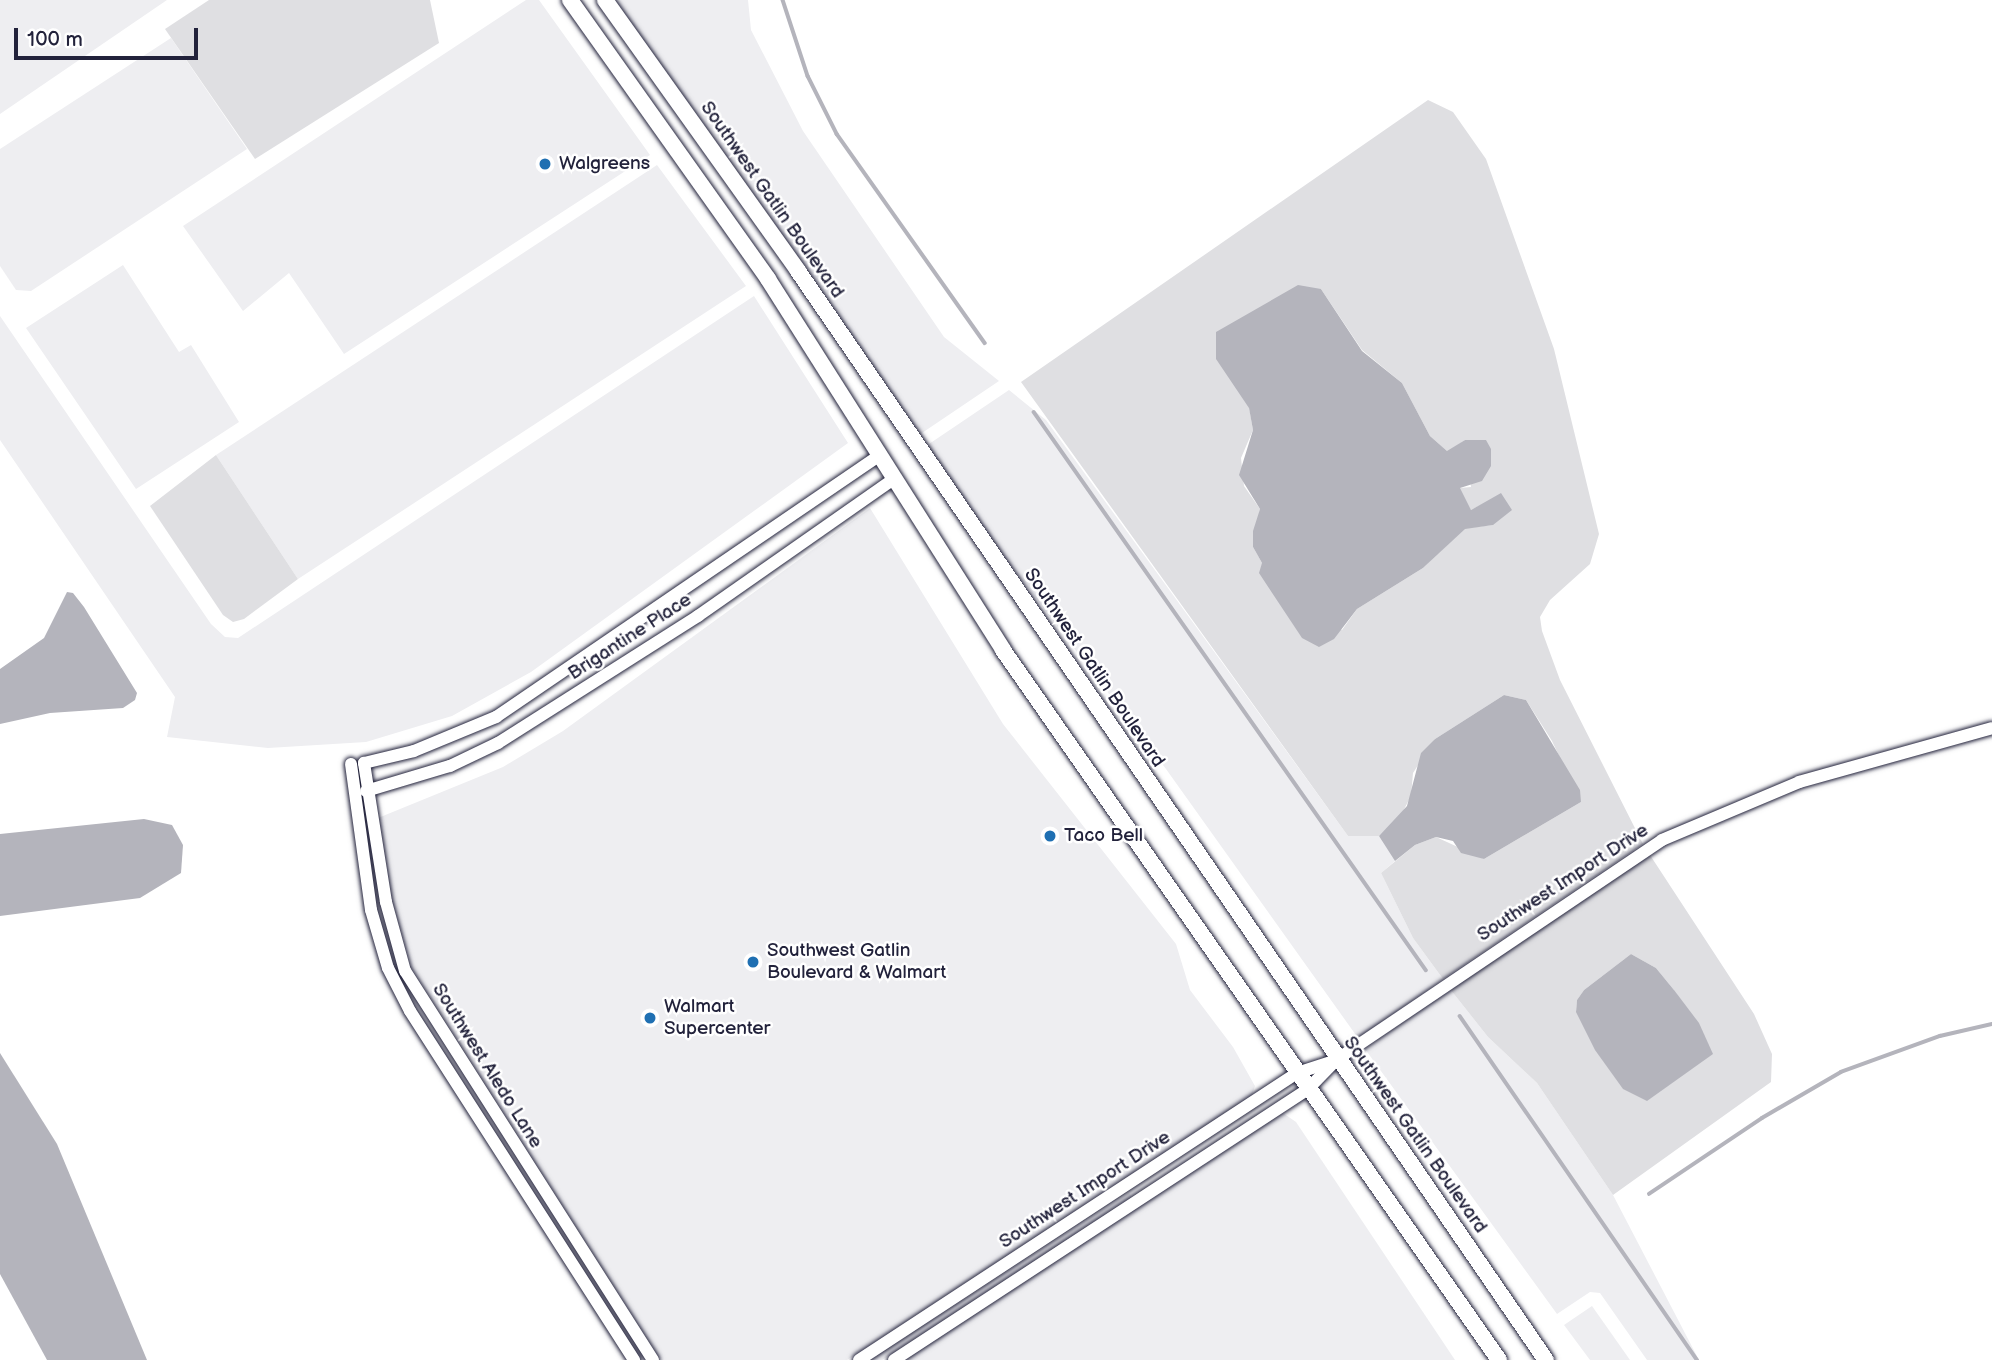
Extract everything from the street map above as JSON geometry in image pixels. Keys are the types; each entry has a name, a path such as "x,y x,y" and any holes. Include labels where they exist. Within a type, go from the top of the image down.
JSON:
{"main road":[{"path":"570,0 768,279 1003,650 1499,1360"},
{"name":"Southwest Gatlin Boulevard","path":"606,0 805,282 1336,1060 1546,1360"}],"street":[{"name":"Brigantine Place","path":"358,764 414,751 496,717 881,454"},
{"name":"Brigantine Place","path":"366,791 440,769 498,743 698,617 895,478"},
{"name":"Southwest Import Drive","path":"894,1360 1308,1089 1336,1060 1662,840 1799,782 1992,728"},
{"name":"Southwest Aledo Lane","path":"358,764 366,791 386,902 405,971 653,1360"},
{"name":"Southwest Aledo Lane","path":"358,764 371,910 388,968 410,1011 634,1360"},
{"name":"Southwest Import Drive","path":"859,1360 1297,1073 1336,1060"}],"shaded area":[{"path":"0,0 167,0 0,114"},
{"path":"209,0 430,0 439,43 255,159 165,29"},
{"path":"526,0 539,0 650,155 344,354 289,273 243,311 183,226"},
{"path":"615,0 748,0 751,30 803,131 944,337 999,381 919,435"},
{"path":"171,38 247,149 31,291 16,290 0,266 0,149"},
{"path":"1428,100 1453,112 1486,159 1554,349 1599,534 1590,564 1550,600 1540,617 1542,631 1560,680 1643,844 1443,979 1413,938 1381,873 1415,845 1436,837 1484,859 1581,802 1552,741 1526,700 1504,695 1435,739 1413,773 1411,796 1400,817 1379,836 1348,836 1021,382","holes":["1321,289 1362,350 1402,383 1430,436 1448,452 1465,440 1471,487 1460,488 1460,496 1471,510 1485,503 1493,525 1465,528 1423,568 1357,609 1342,630 1262,563 1253,547 1260,509 1244,486 1241,458 1253,430 1249,407 1237,388"]},
{"path":"657,165 746,286 298,579 216,455"},
{"path":"123,265 179,352 191,345 239,422 136,489 26,328"},
{"path":"1298,285 1321,289 1362,351 1402,383 1430,436 1447,451 1465,440 1486,440 1491,449 1491,466 1482,481 1460,488 1471,510 1501,493 1512,510 1493,525 1465,529 1423,568 1357,609 1334,639 1319,647 1302,638 1259,573 1262,563 1253,547 1253,531 1260,509 1239,475 1253,430 1249,408 1216,359 1216,332"},
{"path":"754,296 848,443 531,672 452,716 366,742 268,748 167,737 175,697 0,440 0,316 211,624 225,637 238,638"},
{"path":"1009,390 1046,420 1348,836 1379,836 1389,843 1395,861 1381,873 1413,938 1443,979 1358,1038 1166,769 984,530 926,446"},
{"path":"216,455 298,579 244,619 233,622 223,615 150,506"},
{"path":"870,508 1003,724 1176,944 1190,990 1233,1047 1255,1086 1252,1095 847,1360 661,1360 412,968 392,900 378,818 503,767 563,731"},
{"path":"67,592 73,593 84,607 137,693 135,700 123,708 50,713 0,724 0,669 44,638"},
{"path":"1504,695 1526,700 1580,790 1581,802 1484,859 1461,853 1453,841 1436,837 1415,845 1395,861 1379,836 1407,806 1421,753 1435,739"},
{"path":"144,819 172,825 183,845 181,873 140,898 0,916 0,834"},
{"path":"1650,855 1754,1014 1772,1054 1771,1082 1613,1195 1537,1083 1488,1037 1450,989","holes":["1631,954 1656,968 1674,990 1576,1012 1577,1000 1584,990"]},
{"path":"1631,954 1656,968 1699,1023 1713,1054 1647,1101 1623,1089 1595,1050 1576,1012 1577,1000 1584,990"},
{"path":"1450,989 1488,1037 1537,1083 1613,1195 1699,1360 1647,1360 1600,1293 1590,1292 1557,1314 1365,1049"},
{"path":"0,1053 57,1144 147,1360 47,1360 0,1274"},
{"path":"1283,1113 1296,1122 1455,1360 905,1360"},
{"path":"1170,1173 882,1360 870,1360 1129,1193 1132,1197"},
{"path":"1592,1306 1630,1360 1590,1360 1564,1325"}],"waterway":[{"path":"783,0 808,76 837,134 985,343"},
{"path":"1034,412 1426,970"},
{"path":"1460,1016 1697,1360"},
{"path":"1649,1194 1762,1118 1841,1072 1940,1036 1992,1024"}],"place":[{"name":"Walgreens","path":"545,164"},
{"name":"Taco Bell","path":"1050,836"},
{"name":"Southwest Gatlin Boulevard & Walmart","path":"753,962"},
{"name":"Walmart Supercenter","path":"650,1018"}]}
